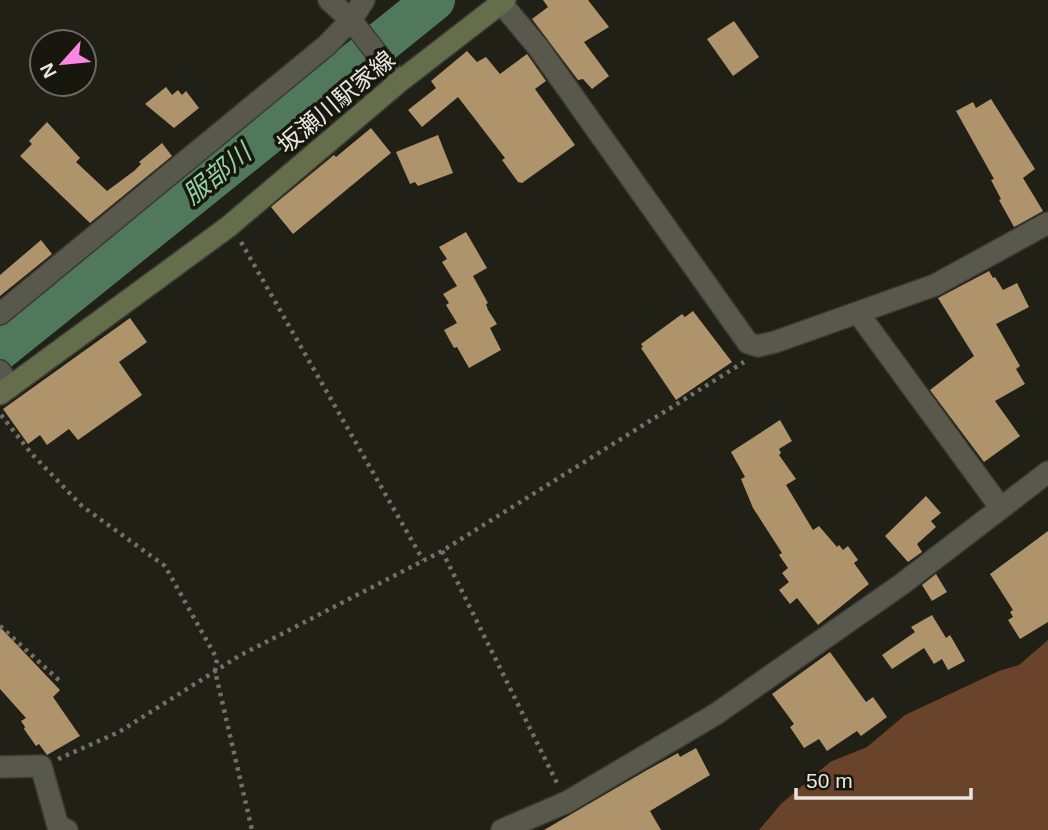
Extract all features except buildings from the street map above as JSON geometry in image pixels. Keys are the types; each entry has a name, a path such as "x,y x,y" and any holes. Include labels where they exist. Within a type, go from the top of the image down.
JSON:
{"main road":[{"name":"坂瀬川駅家線","path":"3,382 229,227 393,76 503,1"}],"street":[{"path":"329,0 357,27 393,76"},
{"path":"0,314 327,45 357,27 364,0"},
{"path":"503,1 748,343 758,346 775,342 935,285 1048,223"},
{"path":"858,313 1000,507"},
{"path":"502,830 567,802 716,714 902,584 1048,472"},
{"path":"0,767 41,766 58,826 67,830"}],"path":[{"path":"229,227 239,239 423,561"},
{"path":"41,766 119,732 239,656 442,551 745,362 758,346"},
{"path":"0,414 31,453 82,506 165,566 217,659 215,671 251,830"},
{"path":"442,551 567,802"},
{"path":"0,626 62,683"}],"shaded area":[{"path":"1048,640 1048,830 759,830 781,804 830,762 867,747 905,715 999,671 1019,665"}],"waterway":[{"name":"服部川","path":"0,349 434,0"}]}
